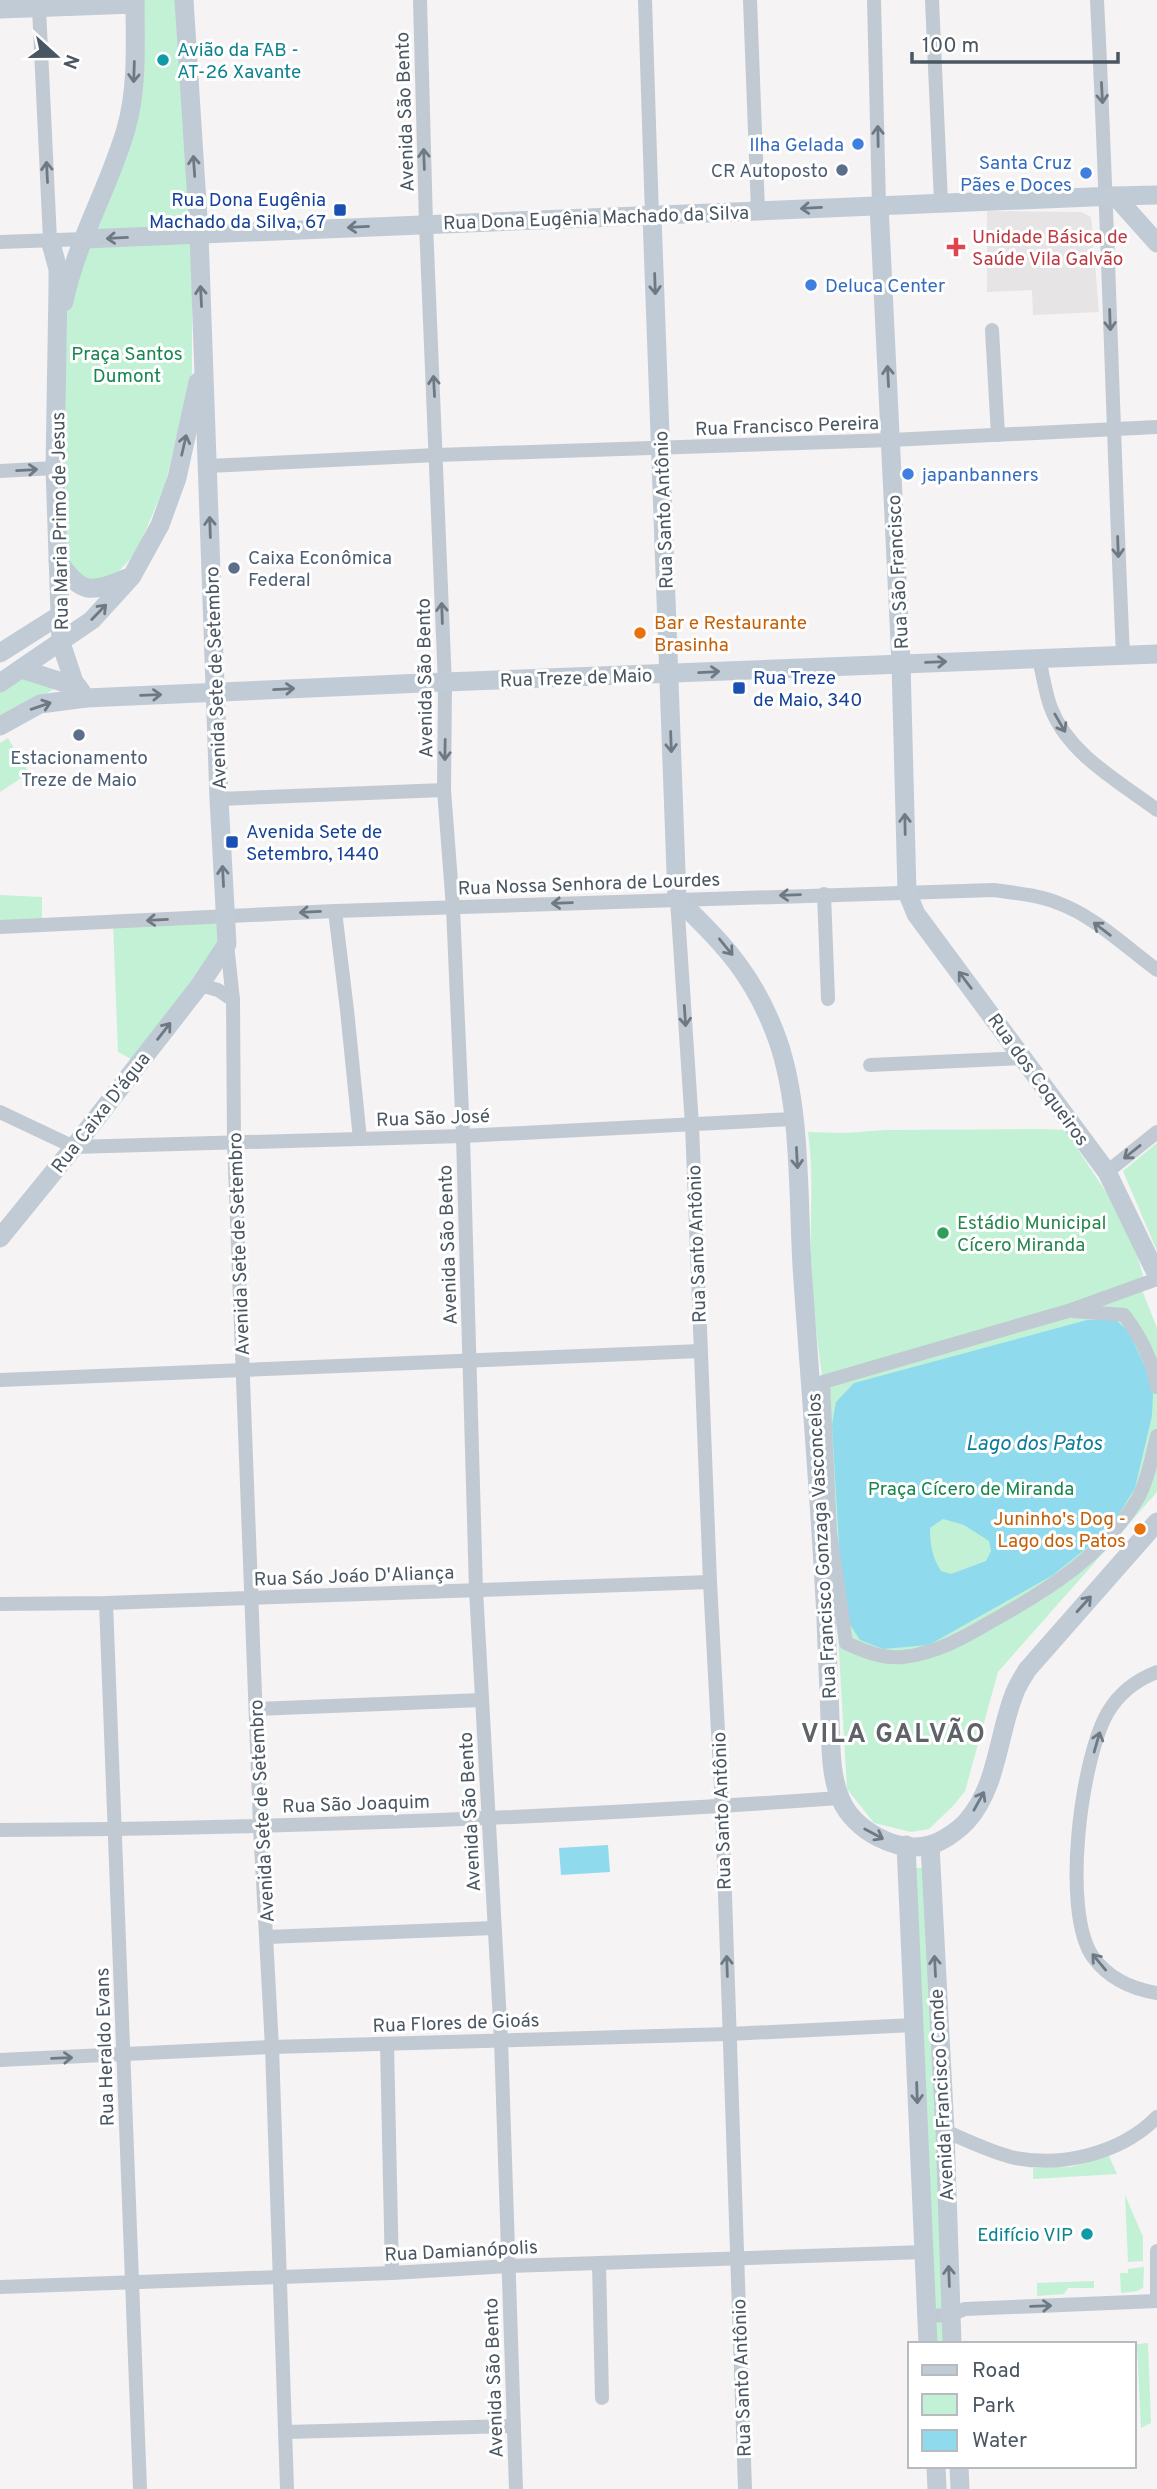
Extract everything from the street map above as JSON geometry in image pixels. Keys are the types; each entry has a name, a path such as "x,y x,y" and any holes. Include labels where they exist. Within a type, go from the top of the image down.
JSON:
{"street":[{"name":"Avenida Sete de Setembro","path":"184,0 199,234 219,799 225,917 233,1000 234,1142 260,1826 272,2047 287,2489"},
{"name":"Avenida São Bento","path":"420,0 426,224 445,682 444,790 453,908 463,1136 476,1590 500,2040 516,2489"},
{"name":"Rua Santo Antônio","path":"645,0 677,899 692,1125 710,1582 722,1807 745,2489"},
{"path":"750,0 758,211"},
{"name":"Rua São Francisco","path":"874,0 879,205 901,663 907,892"},
{"path":"932,0 941,202"},
{"path":"1097,0 1111,197 1113,429 1123,655"},
{"path":"0,9 135,2 135,75 132,101 118,153 66,293 58,338"},
{"path":"39,8 50,240 58,269 58,338"},
{"name":"Rua Dona Eugênia Machado da Silva","path":"85,239 1157,195"},
{"path":"1111,197 1157,243"},
{"path":"0,242 85,239"},
{"path":"992,330 998,435"},
{"name":"Rua Maria Primo de Jesus","path":"58,338 55,468 61,643 68,668 82,692"},
{"path":"0,683 92,620 132,576 160,525 177,478 203,358"},
{"name":"Rua Francisco Pereira","path":"208,466 1157,427"},
{"path":"0,471 55,468"},
{"path":"58,561 79,586 101,589 132,576"},
{"path":"0,653 60,615"},
{"name":"Rua Treze de Maio","path":"0,726 40,704 82,692 216,693 1157,654"},
{"path":"1039,659 1051,708 1063,730 1086,757 1157,810"},
{"path":"21,670 82,692"},
{"path":"219,799 444,790"},
{"name":"Rua Nossa Senhora de Lourdes","path":"0,927 335,911 994,890 1026,894 1059,903 1091,921 1157,970"},
{"name":"Rua dos Coqueiros","path":"907,892 916,914 1107,1172 1157,1277"},
{"path":"824,894 828,999"},
{"name":"Rua Francisco Gonzaga Vasconcelos","path":"677,899 720,939 747,973 779,1042 793,1119 822,1530 832,1760 839,1798 862,1828 883,1839 906,1845 930,1845"},
{"path":"335,911 359,1114 359,1139"},
{"name":"Rua Caixa D'água","path":"0,1238 200,985 227,944"},
{"path":"200,985 218,990 233,1000"},
{"path":"870,1065 1024,1058"},
{"path":"0,1112 74,1147"},
{"name":"Rua São José","path":"74,1147 463,1136 793,1119"},
{"path":"1107,1172 1157,1132"},
{"path":"1157,1277 1068,1311 823,1382 830,1532 846,1643 873,1655 902,1657 939,1648 979,1629 1060,1582 1117,1528 1139,1496 1157,1478"},
{"path":"1068,1311 1124,1315 1135,1330 1156,1378"},
{"path":"0,1380 700,1351"},
{"path":"1139,1496 1157,1436"},
{"path":"930,1845 967,1822 980,1802 989,1783 1015,1692 1027,1670 1157,1522"},
{"name":"Rua Sáo Joáo D'Aliança","path":"0,1604 106,1603 710,1582"},
{"name":"Rua Heraldo Evans","path":"106,1603 140,2489"},
{"path":"1157,1672 1142,1678 1121,1693 1107,1713 1098,1735 1084,1790 1079,1825 1077,1907 1082,1934 1092,1956 1124,1984 1157,1993"},
{"path":"256,1709 482,1700"},
{"name":"Rua São Joaquim","path":"0,1830 260,1826 722,1807 839,1798"},
{"name":"Avenida Francisco Conde","path":"906,1845 929,2342"},
{"name":"Avenida Francisco Conde","path":"930,1845 952,2342"},
{"path":"907,1871 918,1864 930,1870"},
{"path":"267,1937 495,1928"},
{"name":"Rua Flores de Gioás","path":"0,2060 272,2047 729,2034 914,2025"},
{"path":"387,2044 392,2273"},
{"path":"944,2132 1013,2157 1053,2160 1118,2146 1137,2135 1157,2117"},
{"path":"1157,2251 1157,2296"},
{"name":"Rua Damianópolis","path":"0,2287 924,2252"},
{"path":"599,2263 602,2398"},
{"path":"927,2316 950,2315 965,2309 1157,2301"},
{"path":"286,2432 514,2426"},
{"path":"936,2468 937,2489"},
{"path":"959,2468 960,2489"}],"shaded area":[{"path":"987,211 1081,212 1091,217 1099,312 1033,315 1032,290 987,292"}],"green space":[{"name":"Praça Santos Dumont","path":"141,0 182,0 192,262 192,374 165,485 136,553 115,575 89,584 67,560 60,345 68,309 140,89"},
{"path":"21,671 59,686 0,722 0,685"},
{"path":"8,738 29,773 0,792 0,743"},
{"path":"0,895 42,897 42,922 0,924"},
{"path":"218,919 220,948 135,1061 118,1052 113,923"},
{"name":"Praça Cícero de Miranda","path":"1065,1130 1106,1192 1133,1241 1143,1275 1140,1285 1157,1328 1157,1492 998,1672 965,1791 929,1829 911,1832 874,1823 847,1789 823,1382 812,1288 808,1132"},
{"path":"1157,1143 1157,1251 1123,1171"},
{"path":"911,1868 925,1868 947,2342 935,2342"},
{"path":"1109,2156 1117,2174 1033,2179 1033,2168 1071,2167"},
{"path":"1125,2195 1143,2237 1143,2261 1128,2262"},
{"path":"1144,2267 1143,2288 1121,2293 1120,2273"},
{"path":"1094,2281 1094,2288 1068,2288 1064,2294 1037,2296 1037,2283"},
{"path":"1148,2343 1151,2423 1141,2428 1137,2344"}],"water":[{"name":"Lago dos Patos","path":"1087,1320 1116,1320 1129,1332 1146,1369 1153,1393 1152,1416 1135,1488 1109,1530 1053,1575 929,1645 883,1649 860,1640 843,1614 832,1425 836,1402 854,1383","holes":["943,1519 964,1525 989,1541 991,1551 986,1561 951,1574 941,1571 932,1550 930,1528"]},
{"path":"608,1845 610,1872 561,1875 559,1848"}],"place":[{"name":"Avião da FAB - AT-26 Xavante","path":"163,60"},
{"name":"Ilha Gelada","path":"858,144"},
{"name":"CR Autoposto","path":"842,170"},
{"name":"Santa Cruz Pães e Doces","path":"1086,173"},
{"name":"Rua Dona Eugênia Machado da Silva, 67","path":"340,210"},
{"name":"Unidade Básica de Saúde Vila Galvão","path":"956,247"},
{"name":"Deluca Center","path":"811,285"},
{"name":"japanbanners","path":"908,474"},
{"name":"Caixa Econômica Federal","path":"234,568"},
{"name":"Bar e Restaurante Brasinha","path":"640,633"},
{"name":"Rua Treze de Maio, 340","path":"739,688"},
{"name":"Estacionamento Treze de Maio","path":"79,735"},
{"name":"Avenida Sete de Setembro, 1440","path":"232,842"},
{"name":"Estádio Municipal Cícero Miranda","path":"943,1233"},
{"name":"Juninho's Dog - Lago dos Patos","path":"1140,1529"},
{"name":"Edifício VIP","path":"1087,2234"}],"district":[{"name":"VILA GALVÃO","path":"894,1733"}]}
